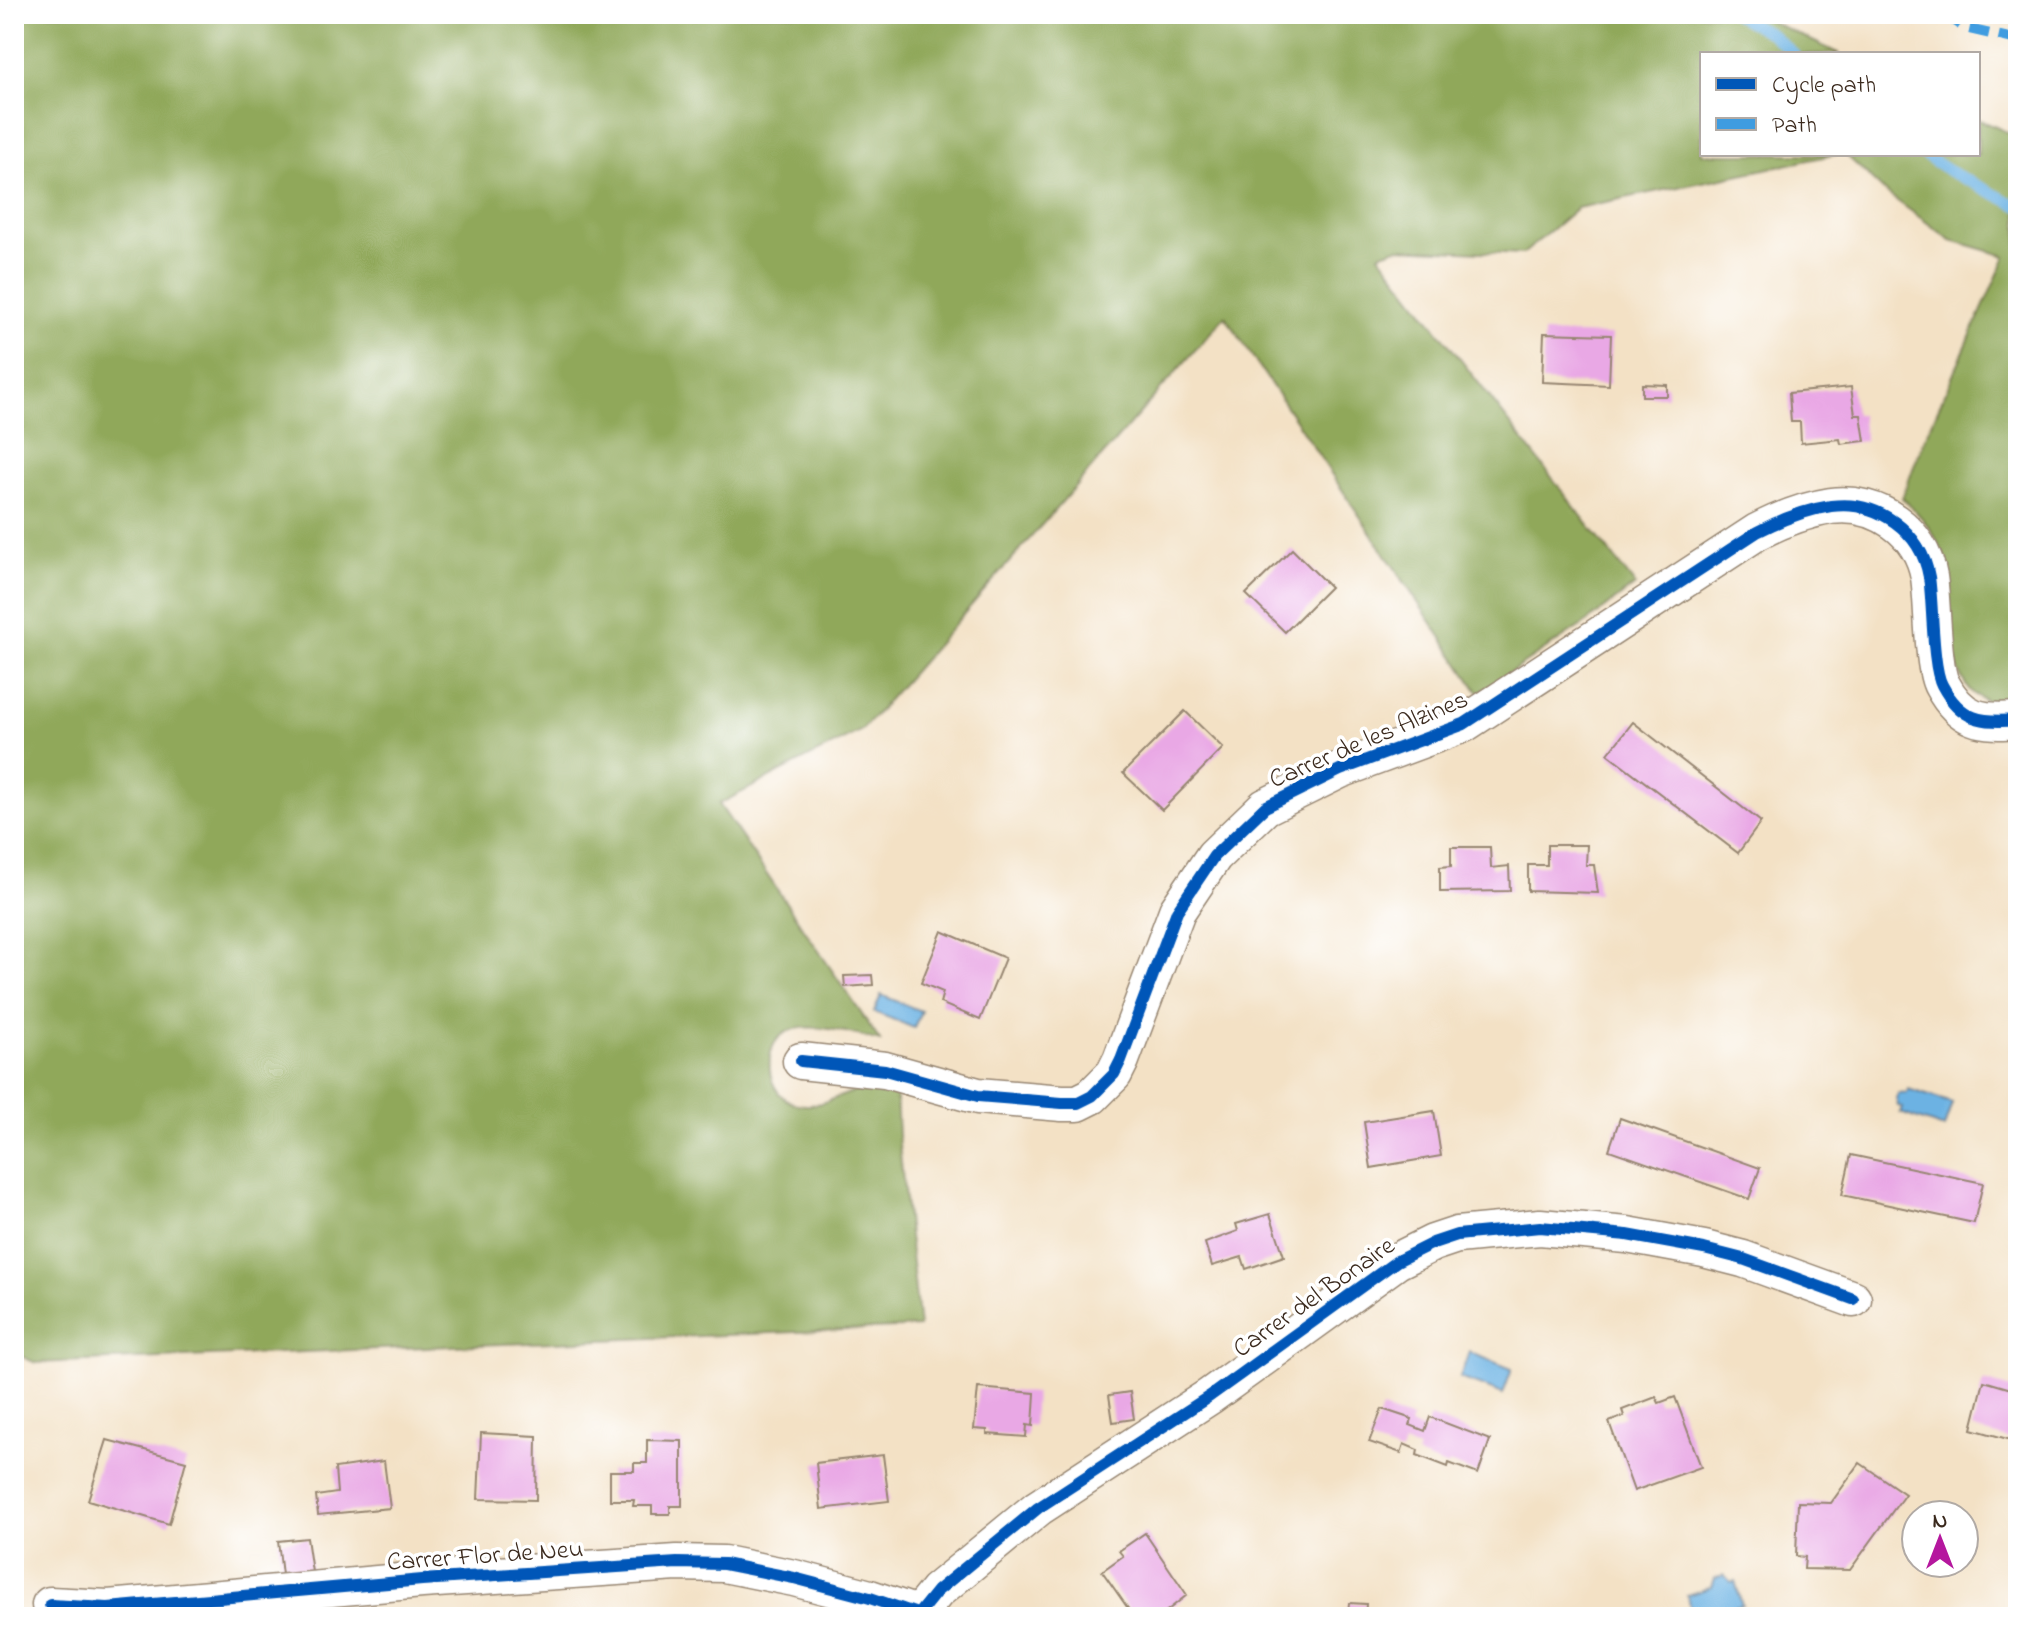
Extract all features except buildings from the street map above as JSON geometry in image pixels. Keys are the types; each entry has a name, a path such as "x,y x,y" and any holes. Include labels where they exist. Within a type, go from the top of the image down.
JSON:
{"street":[{"name":"Carrer de les Alzines","path":"801,1061 885,1070 978,1096 1078,1103 1092,1096 1114,1074 1121,1060 1164,941 1183,901 1214,856 1265,807 1340,770 1464,724 1757,532 1786,517 1833,505 1885,514 1905,529 1919,547 1928,573 1940,683 1954,703 1969,716 1987,722 2018,720"},
{"name":"Carrer del Bonaire","path":"916,1615 937,1591 1038,1508 1210,1396 1397,1261 1433,1243 1457,1235 1540,1227 1627,1235 1743,1259 1853,1299"},
{"name":"Carrer Flor de Neu","path":"50,1605 108,1608 422,1580 677,1563 724,1564 794,1578 870,1598 916,1615"}],"green space":[{"path":"14,14 1755,14 1836,52 1700,52 1700,156 1828,156 1577,208 1523,254 1397,248 1379,254 1635,585 1584,624 1479,693 1225,316 862,730 719,804 880,1041 828,1029 793,1030 780,1037 772,1050 770,1071 778,1092 785,1099 798,1104 825,1102 869,1088 896,1092 919,1327 36,1363 14,1353"},
{"path":"1980,120 2018,137 2018,700 1985,700 1971,691 1961,676 1951,635 1942,552 1925,522 1902,498 1922,445 2006,256 1951,240 1885,192 1847,156 1980,156"}],"water":[{"path":"881,995 921,1011 914,1028 874,1012"},
{"path":"1908,1089 1952,1103 1944,1128 1900,1113 1902,1108 1898,1106 1896,1098 1898,1094 1907,1093"},
{"path":"1469,1352 1512,1369 1503,1394 1460,1378"},
{"path":"1724,1575 1731,1582 1735,1581 1742,1605 1693,1617 1687,1595 1712,1587 1715,1578"}],"waterway":[{"path":"1735,14 1771,34 1792,52"},
{"path":"1926,156 2018,206"}],"marked path":[{"path":"1944,14 1964,28 2018,40"}],"cycle path":[{"path":"801,1061 885,1070 978,1096 1062,1103 1078,1103 1092,1096 1114,1074 1121,1060 1177,911 1214,856 1265,807 1340,770 1464,724 1757,532 1812,510 1848,505 1865,508 1895,522 1907,533 1917,546 1929,577 1939,676 1949,697 1965,713 1974,717 1994,721 2018,720"},
{"path":"916,1617 937,1591 1038,1508 1210,1396 1397,1261 1433,1243 1457,1235 1540,1227 1627,1235 1743,1259 1853,1299"},
{"path":"50,1605 108,1608 422,1580 677,1563 724,1564 794,1578 917,1614"}]}
